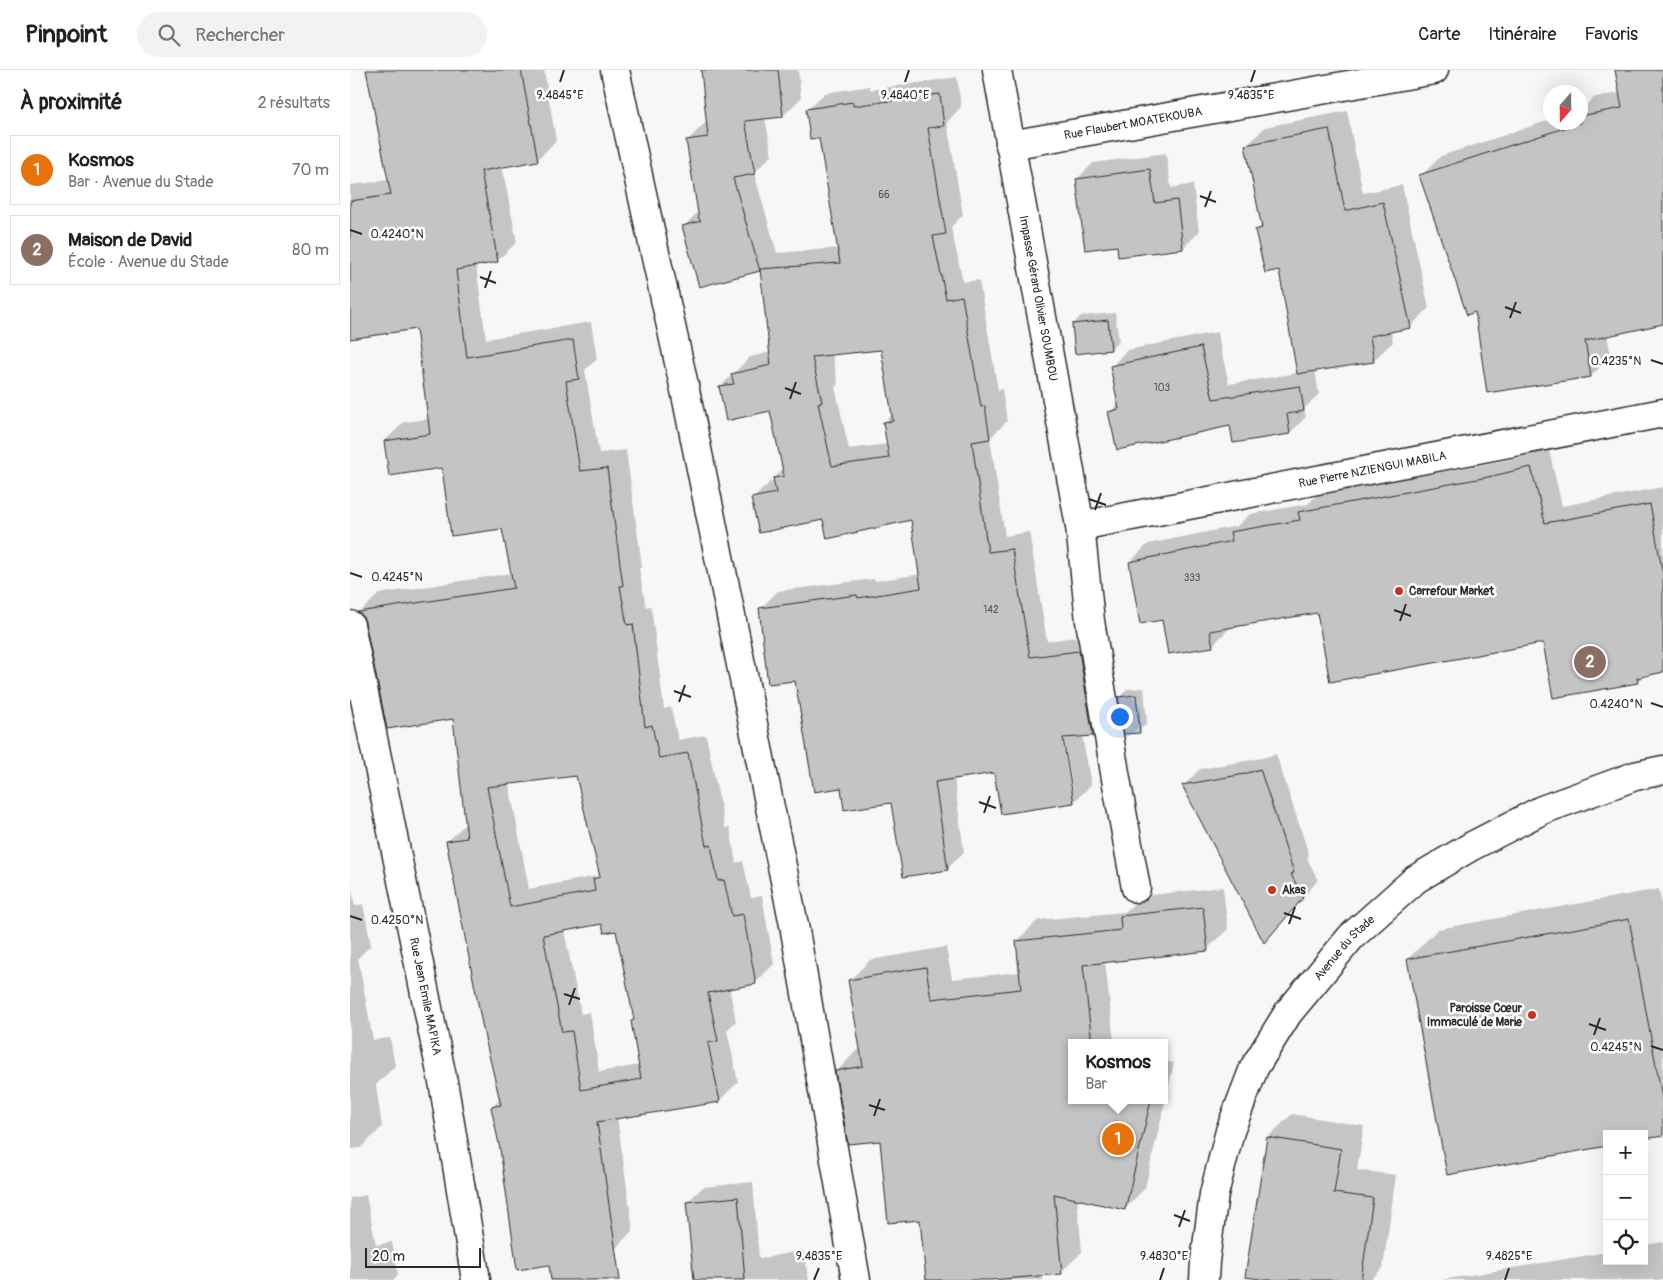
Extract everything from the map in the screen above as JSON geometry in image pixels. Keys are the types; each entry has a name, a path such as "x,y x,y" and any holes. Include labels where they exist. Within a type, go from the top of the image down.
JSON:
{"street":[{"path":"614,70 685,390 794,925 856,1280"},
{"name":"Impasse Gérard Olivier SOUMBOU","path":"997,70 1080,526 1090,621 1136,888"},
{"name":"Rue Flaubert MOATEKOUBA","path":"1010,145 1434,70"},
{"name":"Rue Pierre NZIENGUI MABILA","path":"1080,526 1663,413"},
{"name":"Rue Jean Emile MAPIKA","path":"350,625 444,1087 476,1280"},
{"name":"Avenue du Stade","path":"1204,1280 1214,1194 1230,1131 1254,1068 1288,1013 1351,937 1416,879 1472,846 1542,810 1635,776 1663,770"}],"building":[{"path":"366,70 521,70 538,161 481,171 498,262 456,270 467,357 573,340 579,379 566,381 580,471 607,468 623,586 620,586 627,625 633,624 645,727 652,725 659,758 688,753 706,846 711,845 718,881 724,880 732,916 743,914 756,984 708,993 718,1041 708,1043 720,1102 597,1122 620,1280 551,1280 549,1265 517,1270 500,1149 491,1107 501,1105 484,1034 446,841 467,838 453,719 387,729 365,622 362,615 358,612 514,588 502,529 451,536 442,468 389,476 384,441 430,434 416,329 350,339 350,201 391,195","holes":["576,776 600,877 593,879 595,891 510,907 487,787","602,924 604,933 616,931 634,1020 631,1021 641,1079 581,1090 572,1031 562,1032 543,935"]},
{"path":"701,70 778,70 783,117 745,121 755,174 733,178 760,271 699,287 682,226 701,221 699,219 686,140 708,137"},
{"path":"1615,70 1663,70 1663,324 1585,341 1591,377 1487,393 1475,312 1467,315 1419,175 1558,130 1588,130 1588,114 1622,108"},
{"path":"940,94 944,126 928,128 946,234 933,236 946,299 962,296 981,407 985,406 990,439 972,442 988,552 1012,549 1030,657 1079,651 1093,736 1063,738 1074,803 1001,814 994,773 935,782 948,870 903,877 891,803 844,810 841,788 814,792 795,681 768,684 759,608 857,595 858,598 921,588 911,520 827,539 823,520 759,533 751,498 776,493 773,478 784,476 770,411 726,421 719,386 734,384 731,374 771,365 760,269 840,263 819,138 810,139 806,109 853,102 853,106","holes":["881,350 893,421 883,422 889,458 832,466 818,403 822,402 812,357"]},
{"path":"1329,129 1345,211 1383,202 1411,328 1370,336 1374,362 1297,374 1279,270 1265,273 1255,230 1262,228 1245,145"},
{"path":"1150,169 1155,203 1177,200 1183,249 1118,257 1117,246 1085,250 1076,179"},
{"path":"1108,320 1111,350 1075,354 1072,324"},
{"path":"1201,347 1213,399 1300,386 1304,411 1287,414 1290,434 1233,443 1230,426 1117,450 1108,412 1119,409 1110,366"},
{"path":"1531,467 1545,523 1650,504 1663,575 1663,672 1637,678 1638,683 1553,698 1543,643 1330,682 1317,613 1210,631 1213,647 1168,654 1162,620 1140,624 1129,562 1232,541 1230,532 1300,520 1298,512 1488,477"},
{"path":"1136,695 1140,733 1124,734 1118,697"},
{"path":"1260,769 1294,873 1291,874 1303,898 1264,943 1182,785 1245,774"},
{"path":"1203,907 1208,951 1083,965 1092,1039 1068,1039 1068,1104 1150,1104 1125,1210 1054,1194 1062,1274 992,1280 926,1280 920,1220 888,1223 880,1141 848,1144 835,1071 863,1066 848,980 926,967 931,999 1021,989 1016,941 1121,930 1120,916"},
{"name":"Paroisse Cœur Immaculé de Marie","path":"1629,919 1663,1103 1663,1136 1648,1138 1648,1130 1603,1130 1603,1147 1447,1175 1407,959"},
{"path":"1267,1137 1341,1149 1334,1193 1373,1198 1361,1280 1267,1280 1245,1277"},
{"path":"738,1197 745,1280 694,1280 686,1202"}],"place":[{"name":"Carrefour Market","path":"1399,591"},
{"name":"Maison de David","path":"1590,662"},
{"name":"Akas","path":"1272,890"},
{"name":"Paroisse Cœur Immaculé de Marie","path":"1532,1015"},
{"name":"Kosmos","path":"1118,1139"}]}
